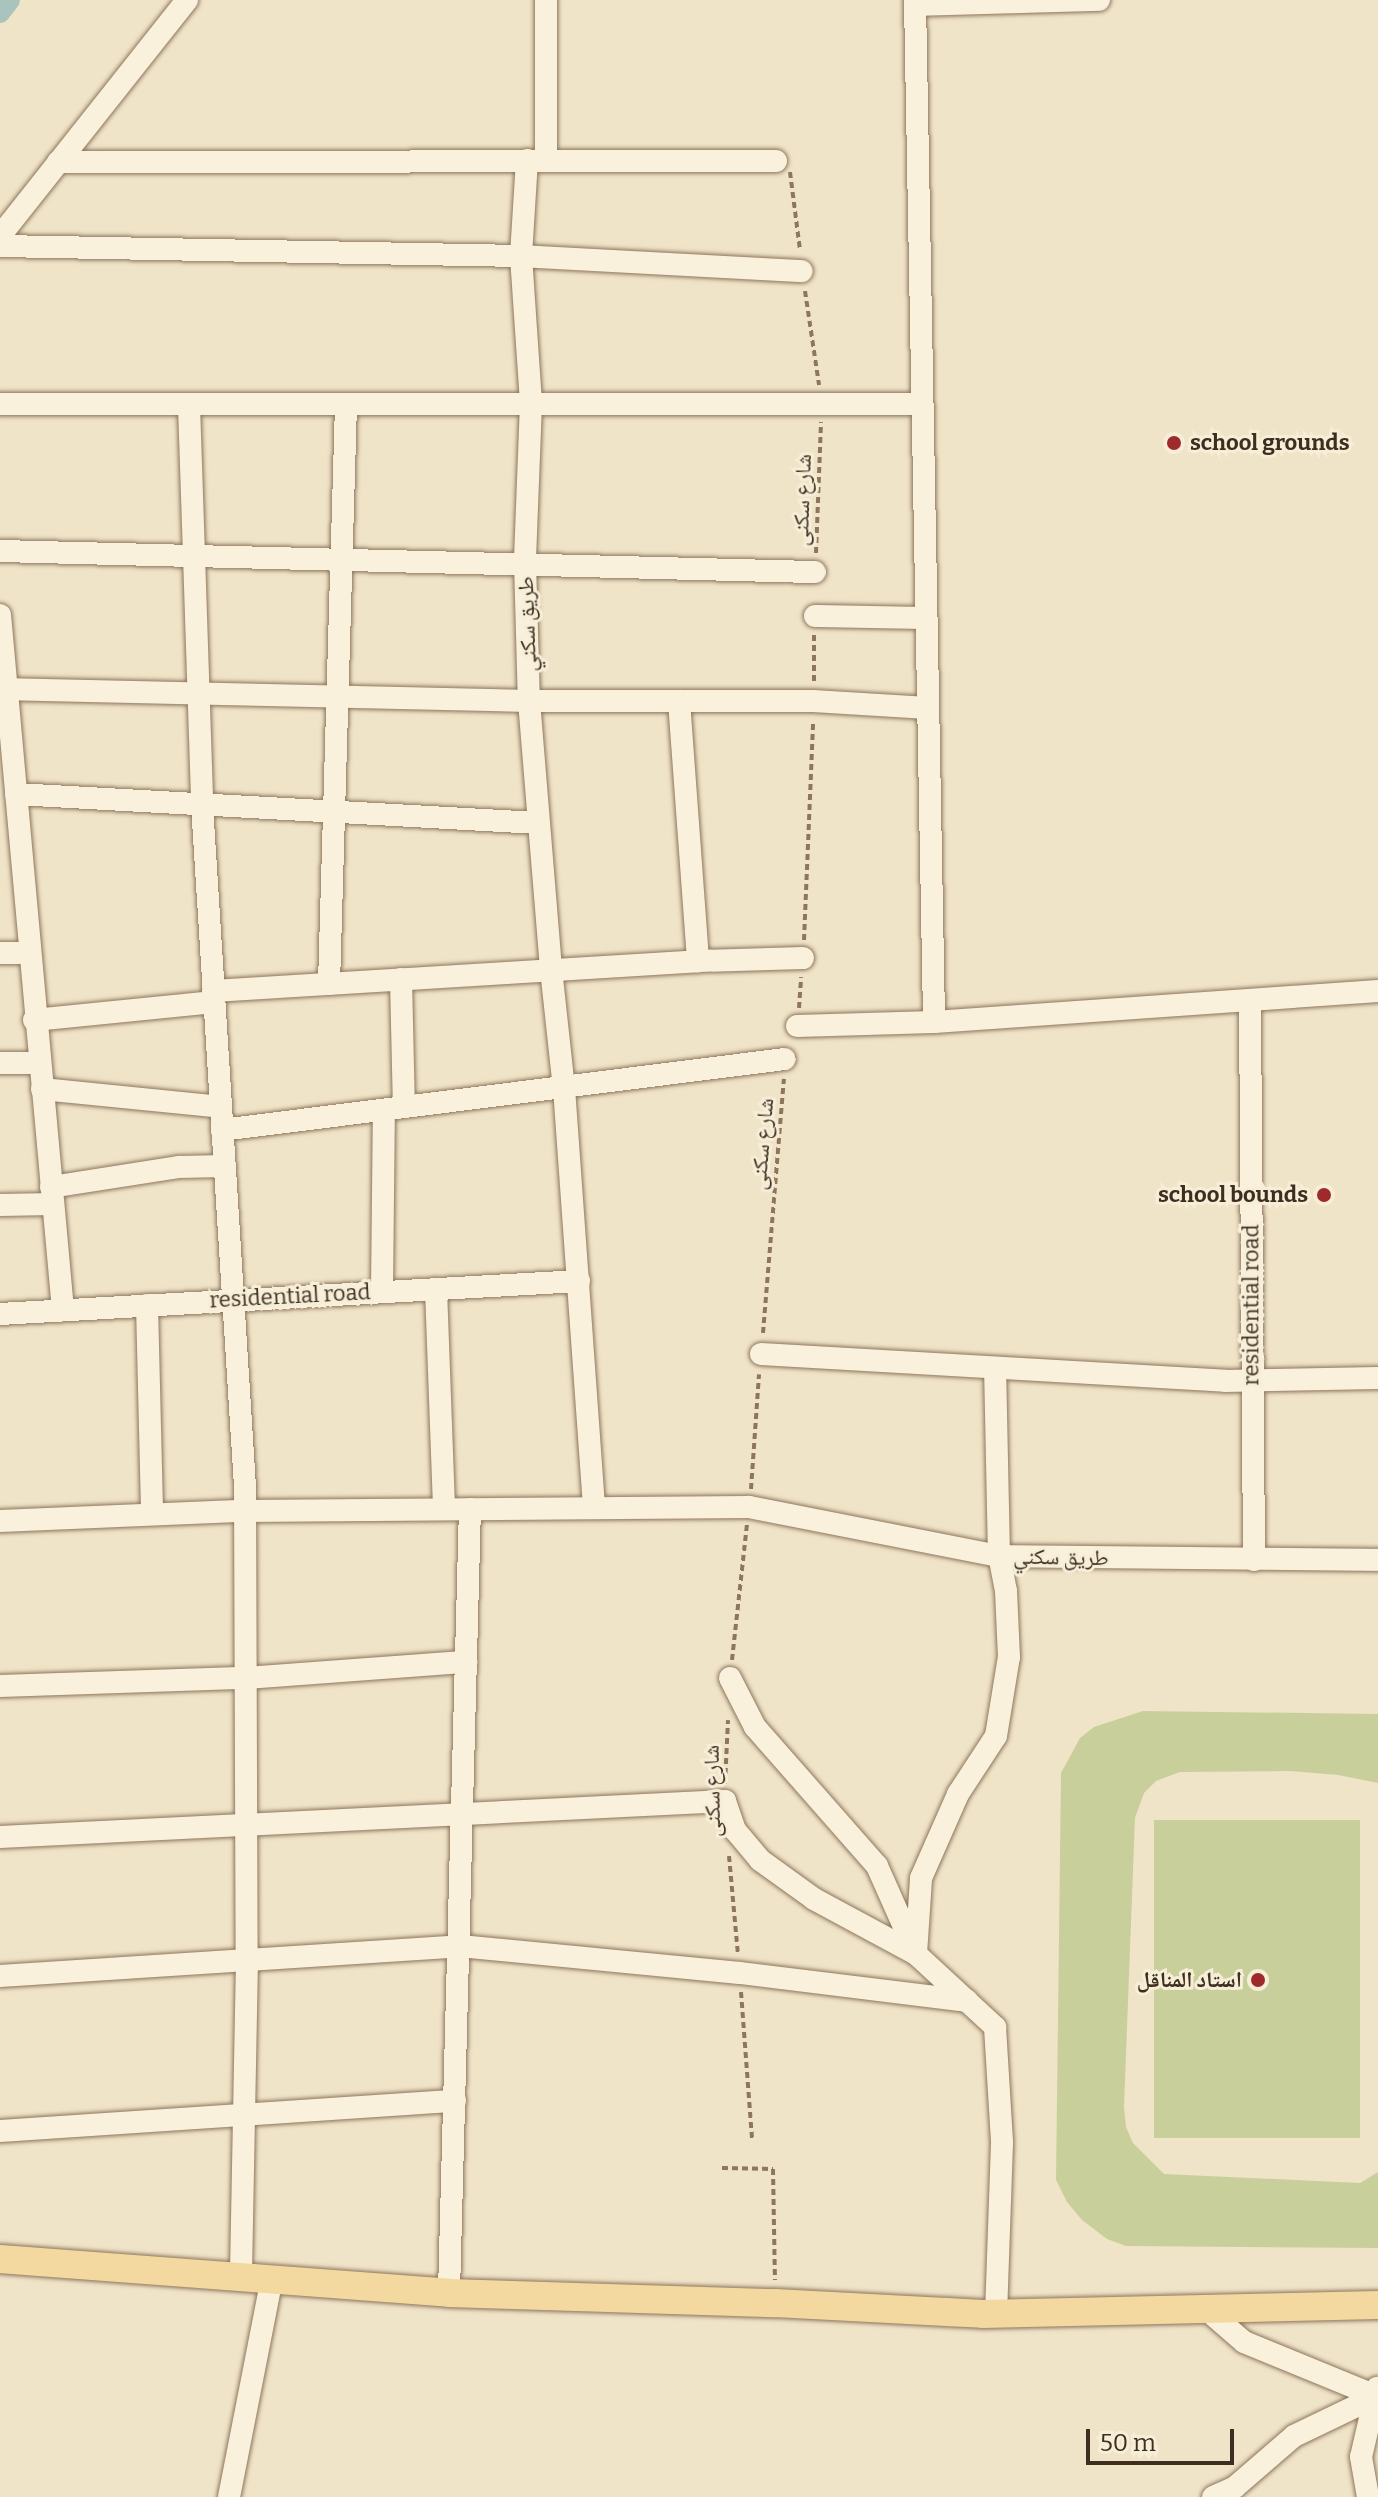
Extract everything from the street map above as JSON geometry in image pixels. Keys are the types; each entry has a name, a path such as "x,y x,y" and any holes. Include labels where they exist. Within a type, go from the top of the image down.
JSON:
{"main road":[{"path":"0,2259 449,2293 775,2303 996,2314 1378,2305"}],"street":[{"path":"0,236 187,0"},
{"name":"طريق سكني","path":"546,0 537,160 521,256 531,403 525,562 529,701 564,1088 594,1506"},
{"path":"934,1022 915,2 1099,0"},
{"path":"58,162 776,161"},
{"path":"0,246 521,256 802,271"},
{"path":"0,404 922,404"},
{"path":"329,984 346,404"},
{"path":"189,405 202,805 243,1511 247,1960 241,2276"},
{"path":"0,551 343,562 525,562 815,572"},
{"path":"0,615 34,1020 63,1310"},
{"path":"815,616 926,618"},
{"path":"4,689 529,701 813,701 928,708"},
{"path":"679,701 698,961"},
{"path":"16,794 538,823"},
{"path":"0,953 28,953"},
{"path":"34,1020 329,984 551,969 803,958"},
{"path":"382,1291 401,979"},
{"path":"797,1026 934,1022 1378,991"},
{"name":"residential road","path":"1250,1002 1254,1560"},
{"path":"222,1130 785,1059"},
{"path":"0,1063 39,1063"},
{"path":"42,1089 221,1107"},
{"path":"0,1205 179,1167 224,1166"},
{"name":"residential road","path":"0,1314 233,1298 579,1281"},
{"path":"436,1289 444,1509"},
{"path":"147,1305 152,1513"},
{"path":"761,1354 1251,1381 1378,1378"},
{"path":"916,1954 921,1878 958,1794 996,1736 1009,1657 1006,1591 999,1556 995,1368"},
{"name":"طريق سكني","path":"0,1521 243,1511 749,1507 999,1556 1378,1560"},
{"path":"449,2293 470,1509"},
{"path":"0,1686 246,1678 466,1662"},
{"path":"730,1678 755,1727 877,1866 916,1954"},
{"path":"0,1837 725,1801 735,1830 760,1860 814,1899 916,1954 995,2027 1002,2143 996,2314"},
{"path":"0,1976 460,1946 740,1973 967,2001"},
{"path":"0,2131 455,2101"},
{"path":"229,2497 272,2278"},
{"path":"1206,2309 1244,2342 1377,2393"},
{"path":"1213,2497 1235,2487 1294,2436 1377,2393"},
{"path":"1368,2497 1361,2457 1377,2393"}],"path":[{"name":"شارع سكنى","path":"776,161 787,167 793,179 802,271 821,402 815,572"},
{"path":"797,1026 803,958 815,616"},
{"name":"شارع سكنى","path":"725,1801 730,1678 749,1507 785,1059"},
{"name":"شارع سكنى","path":"729,1848 752,2140"},
{"path":"722,2168 773,2169 775,2303"}],"green space":[{"path":"1143,1711 1378,1714 1378,1783 1338,1775 1290,1771 1180,1772 1156,1781 1144,1793 1135,1818 1124,2107 1126,2127 1133,2143 1164,2174 1360,2183 1378,2172 1378,2248 1126,2246 1107,2239 1082,2220 1067,2202 1056,2180 1061,1773 1080,1738 1094,1727"},
{"name":"استاد المناقل","path":"1154,1820 1360,1820 1360,2138 1154,2138"}],"waterway":[{"path":"0,13 10,0"}],"place":[{"name":"school grounds","path":"1174,443"},
{"name":"school bounds","path":"1324,1195"},
{"name":"استاد المناقل","path":"1258,1980"}]}
